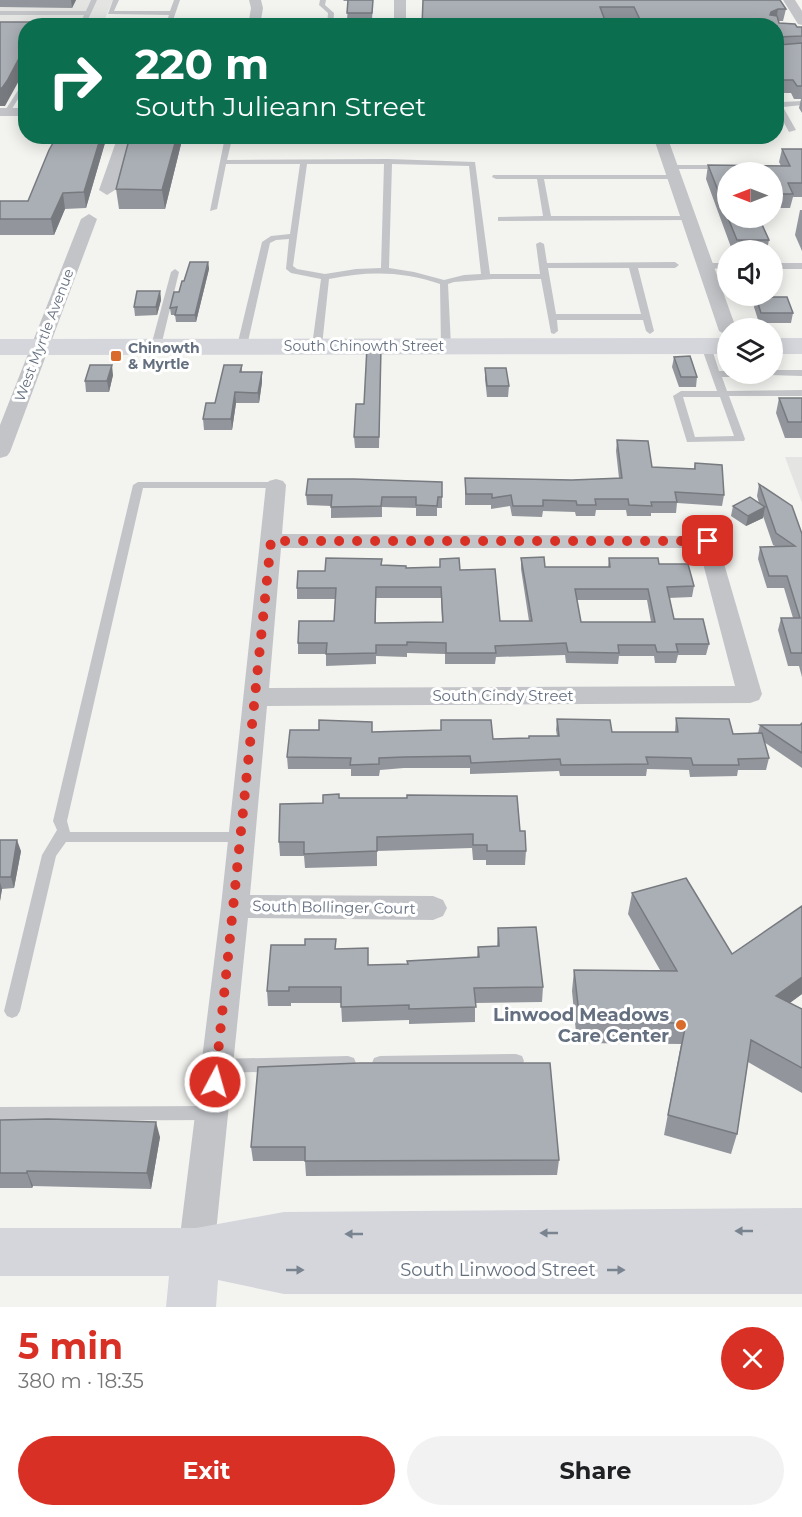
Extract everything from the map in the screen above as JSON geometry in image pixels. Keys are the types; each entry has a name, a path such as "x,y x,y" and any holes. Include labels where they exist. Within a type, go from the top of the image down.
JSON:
{"street":[{"path":"255,0 257,8 255,18"},
{"path":"400,0 400,18"},
{"path":"789,0 802,21"},
{"path":"0,29 18,22"},
{"path":"107,190 121,144"},
{"path":"663,144 724,318"},
{"name":"West Myrtle Avenue","path":"0,452 38,347 89,219"},
{"name":"South Chinowth Street","path":"0,347 717,346"},
{"path":"783,346 802,346"},
{"path":"191,1307 235,906 276,485"},
{"name":"South Cindy Street","path":"256,697 750,694 708,541 271,541"},
{"name":"South Bollinger Court","path":"235,906 433,908"},
{"name":"South Linwood Street","path":"0,1252 196,1252 284,1235 802,1231"},
{"name":"South Linwood Street","path":"196,1252 284,1270 802,1270"}],"lane":[{"path":"86,18 94,0"},
{"path":"116,0 110,13 172,13"},
{"path":"170,18 177,0"},
{"path":"323,0 322,5 331,13 331,18"},
{"path":"13,9 29,18"},
{"path":"0,13 29,18 88,13"},
{"path":"4,112 18,92"},
{"path":"784,98 802,98"},
{"path":"784,104 802,103"},
{"path":"784,116 792,130"},
{"path":"213,209 227,144"},
{"path":"223,162 388,161 472,164 486,277"},
{"path":"385,269 388,161"},
{"path":"304,162 289,267 294,271 325,277 385,269 428,276 444,283"},
{"path":"496,177 673,172 717,167"},
{"path":"540,177 547,218"},
{"path":"501,219 689,218"},
{"path":"242,346 266,242 274,238 294,236"},
{"path":"540,244 554,331"},
{"path":"543,266 675,265"},
{"path":"633,266 650,331"},
{"path":"706,266 717,266"},
{"path":"783,266 802,266"},
{"path":"156,346 175,272"},
{"path":"317,346 325,277"},
{"path":"444,283 449,279 545,277"},
{"path":"444,283 446,346"},
{"path":"552,317 646,317"},
{"path":"717,346 715,374 725,393 740,439 691,440 678,396 681,394 725,393 802,393"},
{"path":"783,373 802,373"},
{"path":"12,1011 49,855 62,837 64,830 60,821 138,485 276,485"},
{"path":"62,837 241,837"},
{"path":"217,1066 516,1061"},
{"path":"0,1114 212,1113"}],"shaded area":[{"path":"0,0 113,0 105,18 18,18 18,22 0,22"},
{"path":"785,457 802,457 802,503"}],"building":[{"path":"348,0 373,0 372,13 347,13"},
{"path":"423,0 780,0 786,9 771,12 770,15 778,18 639,18 634,7 600,7 604,18 422,18"},
{"path":"0,22 18,22 18,60 7,81 0,88"},
{"path":"784,23 802,27 802,36 784,37"},
{"path":"802,43 802,86 797,86 793,80 784,80 784,45"},
{"path":"52,144 99,144 84,192 63,193 51,219 0,219 0,201 28,201"},
{"path":"128,144 175,144 162,190 116,189"},
{"path":"782,149 802,149 802,183 788,183 793,194 783,194 783,166 790,166"},
{"path":"708,165 717,165 717,188"},
{"path":"732,228 764,228 769,240 737,240"},
{"path":"190,262 208,262 195,315 175,315 177,307 170,308 174,292 179,292"},
{"path":"137,291 160,291 156,307 134,307"},
{"path":"783,297 787,297 793,313 761,313 759,306 783,306"},
{"path":"367,347 381,348 379,437 354,437 356,404 364,404"},
{"path":"690,356 697,377 681,377 674,357"},
{"path":"90,365 112,365 107,381 85,381"},
{"path":"224,365 242,365 240,372 262,372 258,393 235,392 231,419 203,419 206,403 215,403"},
{"path":"485,368 506,368 509,386 487,386"},
{"path":"779,398 802,398 802,422 788,422"},
{"path":"617,440 648,441 652,467 695,469 695,463 722,465 724,495 675,492 677,502 651,502 652,506 629,505 628,499 595,499 596,505 577,505 576,501 543,500 543,506 513,506 511,495 492,498 492,494 466,494 465,478 572,480 622,478"},
{"path":"308,479 442,482 442,497 438,497 437,506 416,505 416,497 382,497 381,506 331,507 332,495 306,495"},
{"path":"759,484 792,506 802,534 802,653 791,653 781,618 800,618 787,576 769,576 760,547 795,546 776,533"},
{"path":"750,497 765,507 748,516 733,506"},
{"path":"544,557 545,567 610,567 609,558 658,558 659,564 688,564 694,586 667,587 674,619 703,619 709,644 676,644 678,652 657,652 655,645 618,645 619,653 568,652 566,643 495,646 496,653 446,653 446,643 407,642 407,645 376,645 376,653 326,654 327,643 298,643 299,621 334,621 336,588 297,588 298,571 325,571 326,558 382,559 381,565 406,566 406,568 440,567 440,559 459,558 460,570 495,569 500,621 532,621 521,558","holes":["376,587 441,587 443,622 375,623","575,589 648,589 655,622 581,622"]},
{"path":"676,718 729,719 733,734 762,733 769,758 738,759 739,765 693,765 691,758 646,757 648,764 561,765 560,759 471,763 470,756 404,757 379,758 379,764 350,765 351,758 287,757 290,730 319,730 319,720 372,722 372,732 441,730 441,720 491,720 493,739 559,736 557,719 610,720 612,732 678,732"},
{"path":"802,723 802,753 760,725 800,725"},
{"path":"339,794 339,798 407,798 407,795 517,796 520,831 525,831 526,851 487,851 487,845 473,845 473,834 377,837 377,851 304,854 304,842 279,842 280,804 323,803 323,795"},
{"path":"0,840 17,840 11,877 0,877"},
{"name":"Linwood Meadows Care Center","path":"686,878 732,954 802,906 802,977 776,996 802,1009 802,1068 751,1040 737,1134 668,1115 686,1023 580,1022 574,970 677,971 632,893"},
{"path":"536,927 543,987 474,988 476,1007 409,1009 409,1005 341,1007 341,987 289,987 289,991 267,991 271,945 305,945 305,939 336,939 335,949 368,948 368,965 408,964 407,961 479,957 478,947 499,946 498,928"},
{"path":"360,1063 550,1063 559,1160 305,1161 305,1147 251,1147 258,1067"},
{"path":"0,1120 156,1122 147,1173 27,1171 27,1173 0,1173"}],"place":[{"name":"Chinowth & Myrtle","path":"116,356"},
{"name":"Linwood Meadows Care Center","path":"681,1025"}],"route":[{"path":"215,1082 271,541 708,541"}]}
